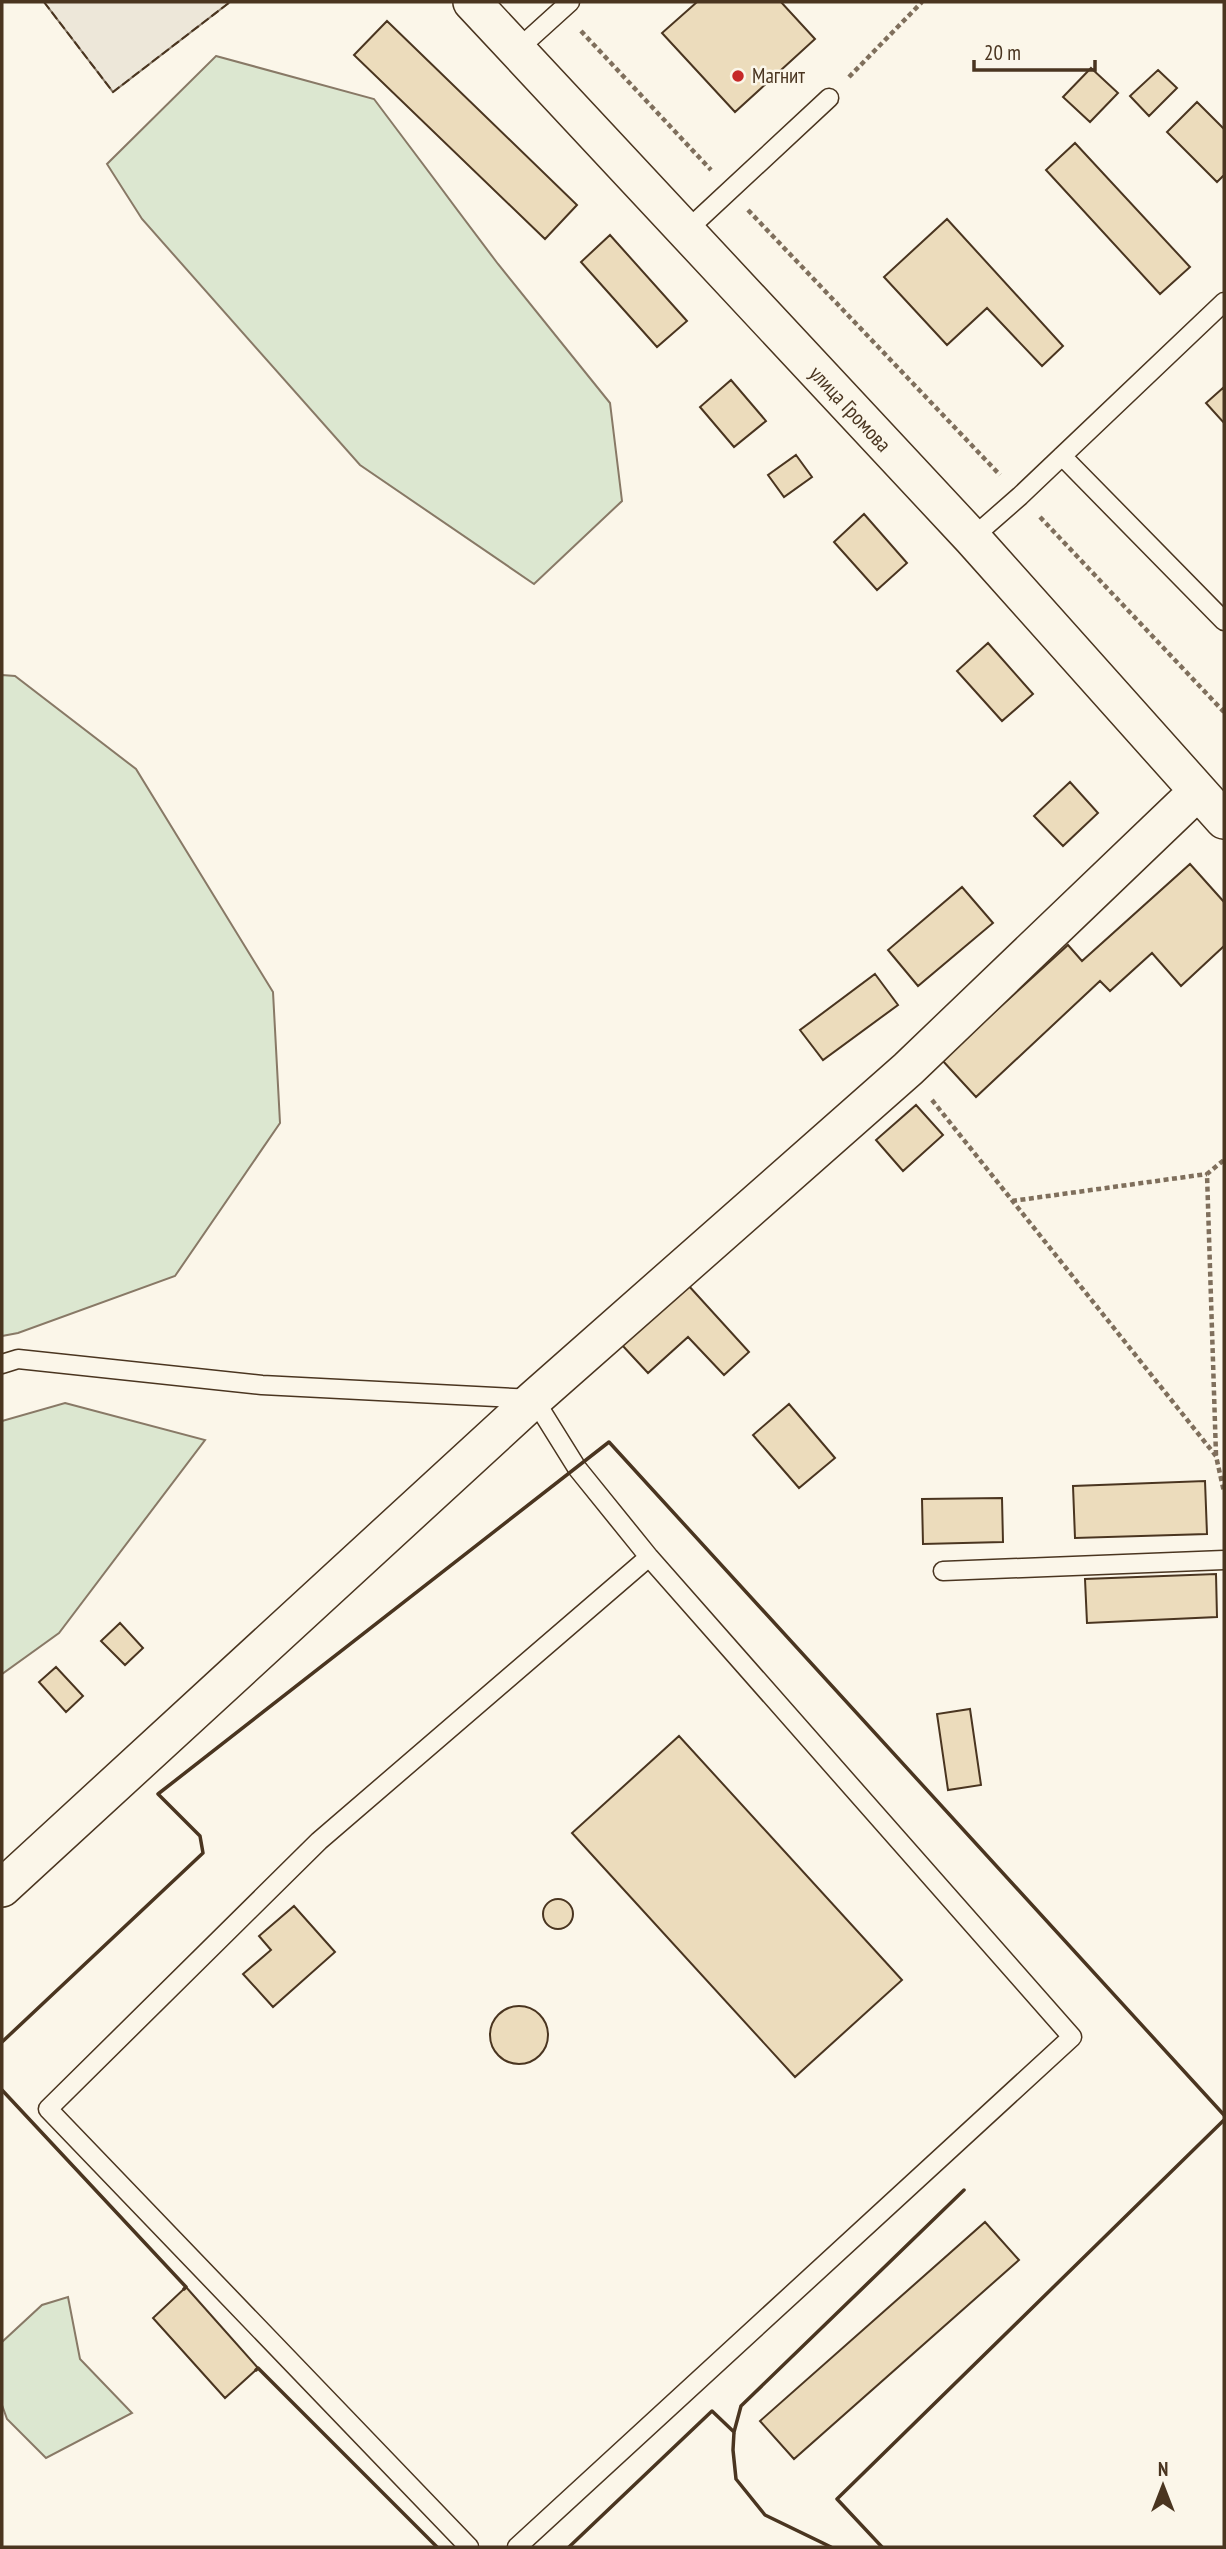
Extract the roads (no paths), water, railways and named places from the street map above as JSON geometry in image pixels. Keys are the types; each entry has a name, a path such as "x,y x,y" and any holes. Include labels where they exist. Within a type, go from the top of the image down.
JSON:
{"street":[{"name":"улица Громова","path":"472,2 972,538 1224,820"},
{"path":"2,1888 534,1399 908,1069 1197,792"}],"lane":[{"path":"517,50 565,6"},
{"path":"685,232 828,98"},
{"path":"972,538 1020,496 1224,302"},
{"path":"1062,456 1224,621"},
{"path":"2,1364 18,1359 262,1385 534,1399 578,1468 649,1557 1072,2036 517,2547"},
{"path":"469,2547 48,2109 318,1841 649,1557"},
{"path":"943,1571 1224,1560"}],"place":[{"name":"Магнит","path":"738,76"}]}
